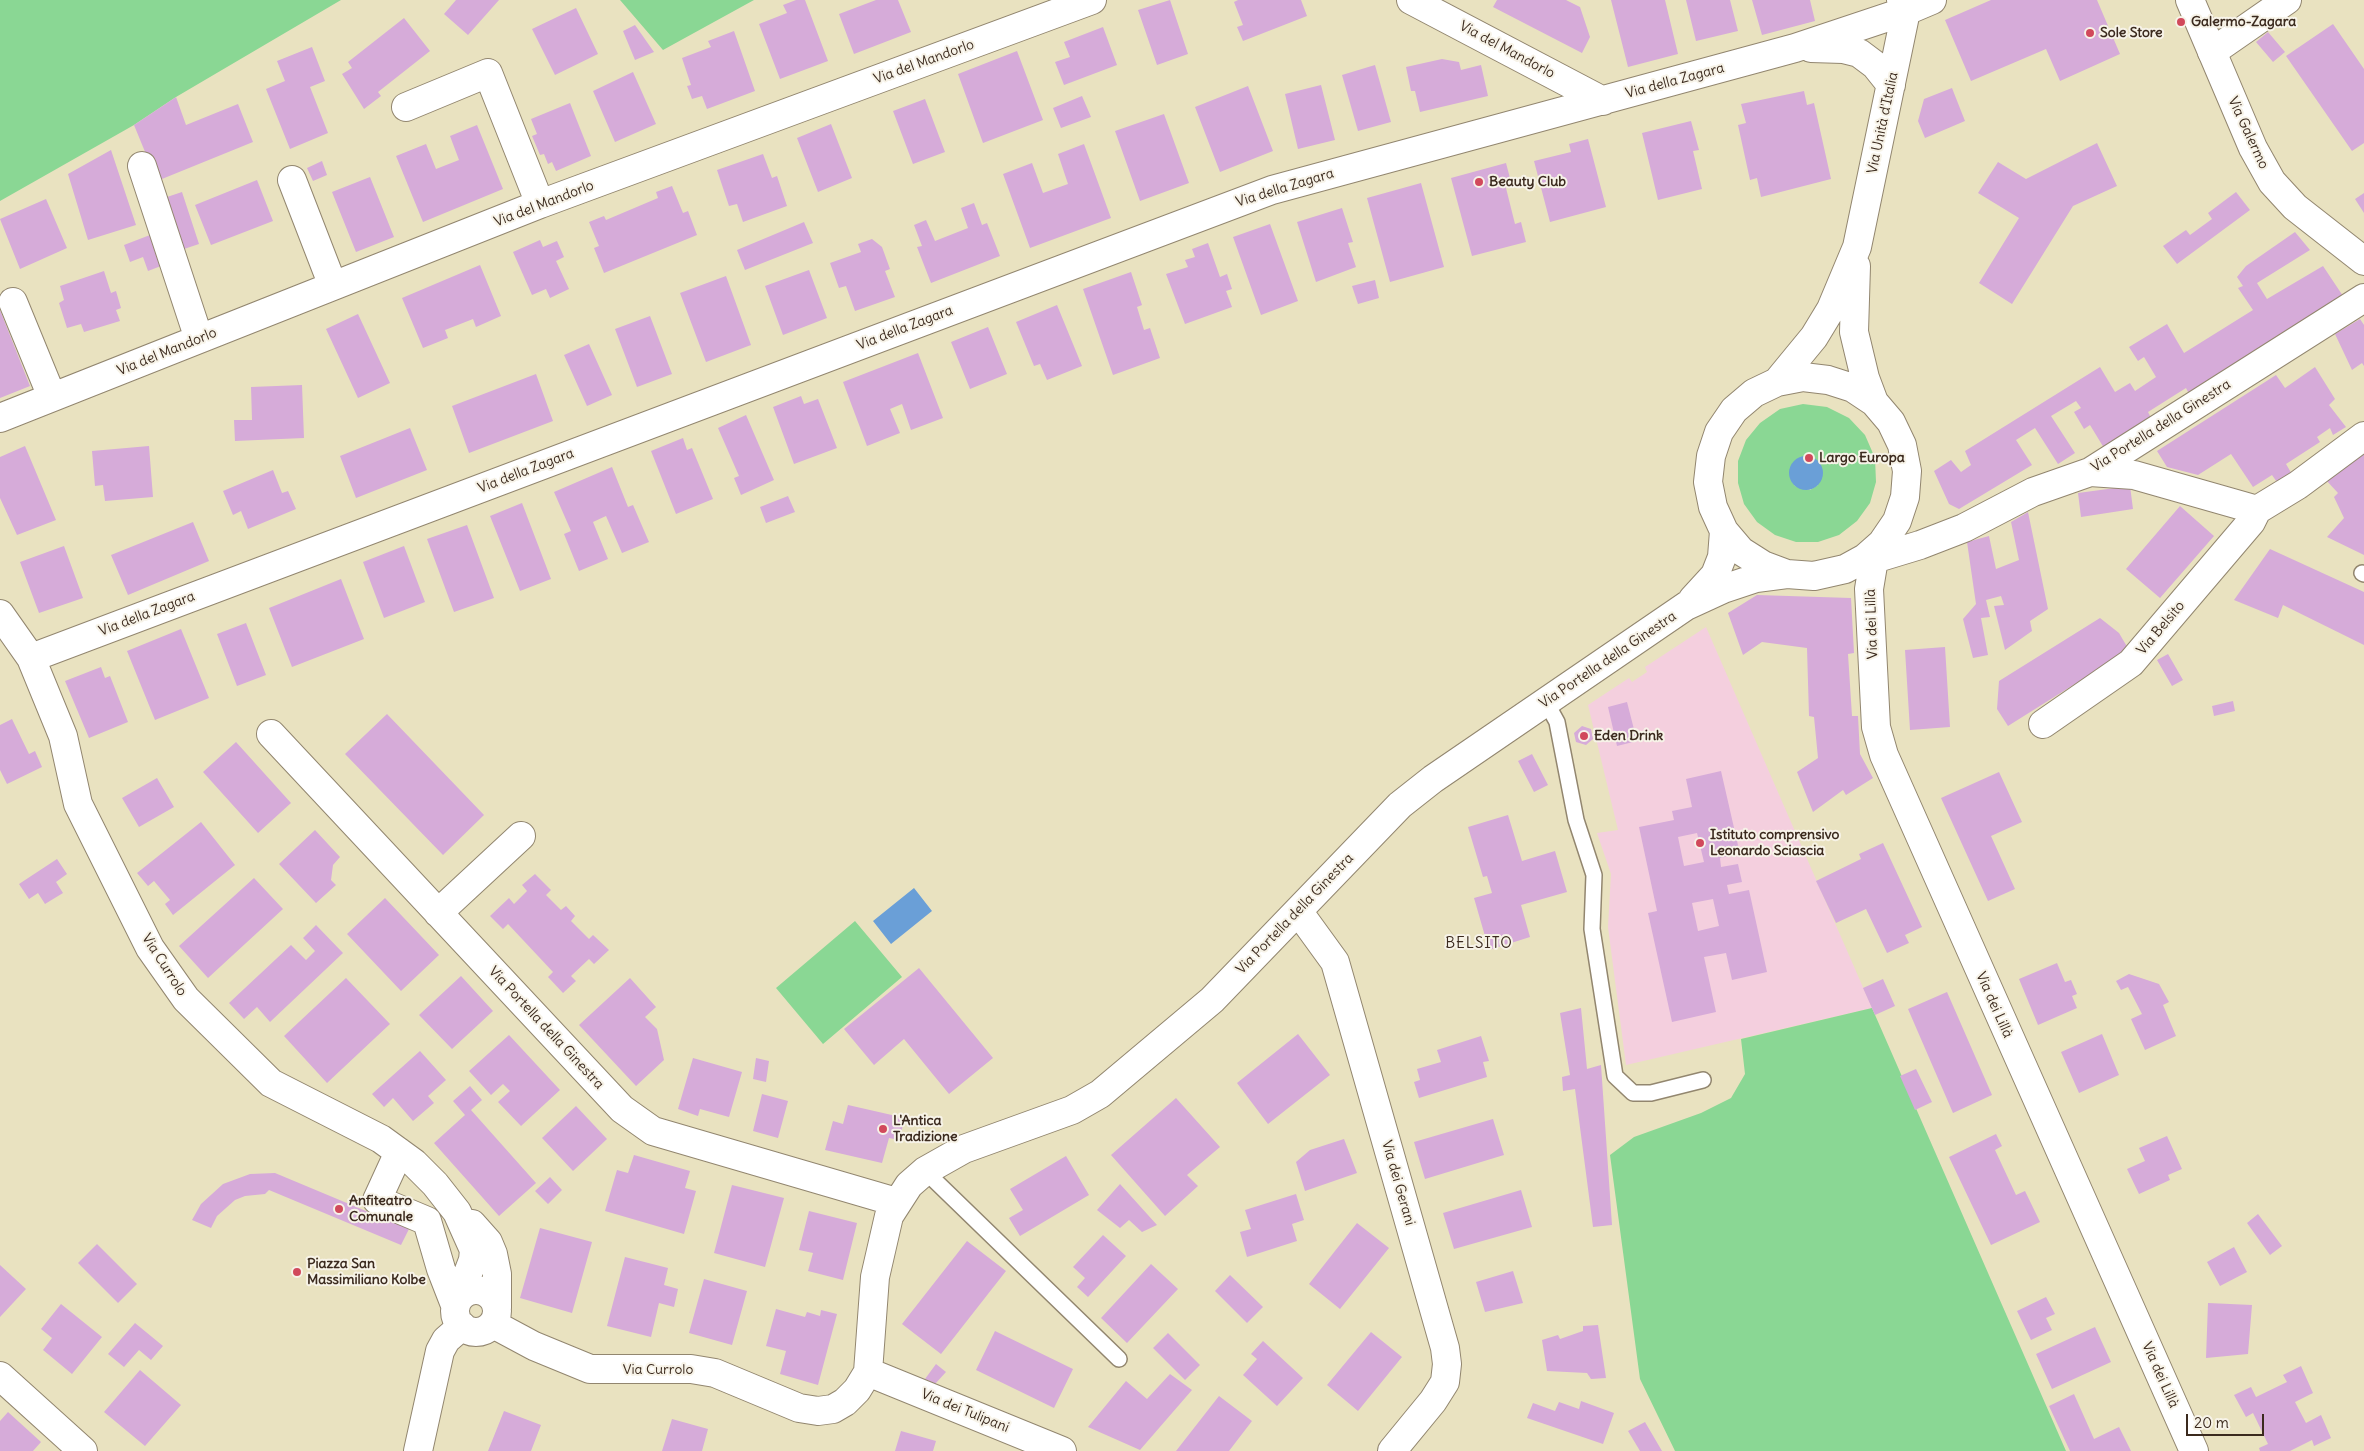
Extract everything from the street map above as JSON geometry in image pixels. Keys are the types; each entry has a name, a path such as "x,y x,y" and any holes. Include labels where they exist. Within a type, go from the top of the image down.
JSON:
{"street":[{"name":"Via del Mandorlo","path":"0,418 540,204 1092,0"},
{"name":"Via del Mandorlo","path":"1412,0 1603,101"},
{"path":"1795,48 1904,6 1932,0"},
{"name":"Via Galermo","path":"2190,0 2253,148 2272,182 2295,207 2364,261"},
{"path":"2212,52 2286,0"},
{"name":"Via Unità d'Italia","path":"1857,247 1899,44 1904,6"},
{"path":"1795,48 1843,49 1899,44"},
{"name":"Via della Zagara","path":"31,658 1272,190 1795,48"},
{"path":"1843,49 1859,53 1875,65 1891,85"},
{"path":"406,107 488,73 540,204"},
{"path":"142,166 199,339"},
{"path":"292,180 333,286"},
{"path":"1777,382 1814,337 1832,310 1857,247"},
{"path":"1857,247 1854,332 1865,378 1874,402"},
{"name":"Via Portella della Ginestra","path":"1884,541 1920,545 1964,528 2033,492 2090,472 2364,298"},
{"path":"12,302 52,397"},
{"path":"1787,574 1763,565 1741,551 1724,531 1713,507 1708,482 1711,456 1716,440 1734,410 1754,393 1777,382 1803,378 1828,380 1853,388 1874,402"},
{"name":"Via dei Lillà","path":"1874,402 1891,422 1902,445 1907,471 1905,497 1884,541 1869,589 1876,727 1884,755 2194,1451"},
{"name":"Via Belsito","path":"2043,724 2131,663 2251,522 2258,510 2298,485 2364,436"},
{"path":"2090,472 2134,475 2258,510"},
{"path":"1686,606 1715,576 1722,557 1724,531"},
{"path":"1686,606 1756,578 1787,574 1814,576 1845,569 1865,558 1884,541 1902,532 1920,545"},
{"name":"Via Portella della Ginestra","path":"868,1372 875,1277 889,1216 908,1185 925,1171 964,1149 1072,1110 1100,1094 1212,1000 1400,805 1433,779 1686,606"},
{"name":"Via Currolo","path":"0,614 31,658 64,736 78,804 150,948 186,999 271,1083 381,1139 399,1152 435,1184 457,1212"},
{"name":"Via Portella della Ginestra","path":"271,734 622,1110 653,1131 896,1202"},
{"path":"438,913 521,836"},
{"name":"Via dei Gerani","path":"1298,911 1334,962 1448,1364 1445,1382 1433,1401 1392,1451"},
{"path":"399,1152 377,1200 427,1222 441,1269 459,1310 470,1332 479,1332 487,1329 495,1316 497,1274 488,1242 479,1229 457,1212"},
{"path":"457,1212 474,1250 459,1310"},
{"path":"418,1451 440,1351 466,1292 482,1290 495,1300 495,1316"},
{"name":"Via Currolo","path":"495,1316 534,1346 590,1369 691,1369 715,1373 799,1408 818,1411 833,1408 846,1402 857,1390 868,1372"},
{"name":"Via dei Tulipani","path":"868,1372 1062,1451"},
{"path":"0,1376 83,1451"}],"lane":[{"path":"1546,702 1557,722 1576,820 1594,875 1592,929 1615,1076 1632,1093 1651,1093 1703,1080"},
{"path":"925,1171 1119,1359"}],"shaded area":[{"name":"Istituto comprensivo Leonardo Sciascia","path":"1706,627 1872,1008 1626,1065 1608,927 1611,874 1597,833 1618,830 1588,705 1629,678 1632,682 1647,672 1645,667"}],"green space":[{"path":"0,0 341,0 176,97 134,125 0,201"},
{"path":"620,0 754,0 663,50"},
{"path":"1803,404 1827,407 1849,418 1865,435 1875,458 1876,482 1870,503 1857,521 1839,535 1818,542 1796,542 1775,535 1757,522 1744,504 1738,483 1738,461 1746,440 1760,423 1780,409","holes":["1790,468 1818,485 1810,490 1795,486 1790,478"]},
{"path":"855,921 902,977 823,1044 776,988"},
{"path":"1872,1008 2066,1451 1675,1451 1640,1379 1610,1155 1634,1137 1701,1113 1731,1098 1745,1074 1741,1039"}],"water":[{"path":"1806,456 1813,457 1818,461 1822,466 1822,480 1818,485 1813,489 1806,490 1799,489 1794,485 1790,480 1789,473 1790,466 1794,461 1799,457"},
{"path":"914,888 932,911 891,944 873,921"}],"building":[{"path":"456,0 499,0 468,35 444,14"},
{"path":"796,0 805,0 828,61 780,79 759,24 787,13 783,5"},
{"path":"876,0 898,0 911,32 854,54 839,14"},
{"path":"1170,0 1188,54 1157,65 1138,10"},
{"path":"1238,0 1301,0 1307,16 1243,41 1237,27 1243,25 1234,2"},
{"path":"1497,0 1566,0 1580,7 1590,37 1582,53 1493,7"},
{"path":"1611,0 1665,0 1678,54 1628,67"},
{"path":"1686,0 1730,0 1738,31 1696,41"},
{"path":"1752,0 1810,0 1815,21 1762,35"},
{"path":"1991,0 2097,0 2120,54 2060,81 2046,49 1971,81 1945,20"},
{"path":"576,8 598,54 555,75 532,29"},
{"path":"404,18 430,51 378,92 381,96 364,109 342,74 352,68 348,62"},
{"path":"2333,24 2364,69 2364,143 2352,151 2286,56"},
{"path":"635,25 654,52 635,60 623,31"},
{"path":"1103,27 1117,65 1064,85 1055,62 1070,57 1064,42"},
{"path":"734,31 755,91 707,109 702,96 692,99 687,86 691,85 682,58 711,47 708,41"},
{"path":"2268,32 2285,52 2273,62 2256,42"},
{"path":"312,47 325,81 310,87 328,133 290,149 266,89 285,81 277,61"},
{"path":"1017,51 1043,120 983,143 958,74"},
{"path":"1442,59 1459,62 1461,70 1481,65 1488,96 1420,112 1415,91 1411,91 1406,67"},
{"path":"1375,65 1391,122 1358,131 1342,75"},
{"path":"633,72 656,124 615,142 593,91"},
{"path":"1321,85 1335,140 1298,149 1285,94"},
{"path":"1248,86 1273,151 1220,172 1195,107"},
{"path":"1952,88 1965,121 1925,138 1918,121 1924,99"},
{"path":"1804,91 1807,105 1814,103 1831,179 1761,197 1757,178 1750,180 1738,125 1746,123 1741,104"},
{"path":"1082,96 1091,117 1061,128 1053,108"},
{"path":"176,97 186,125 238,104 253,142 157,181 134,125"},
{"path":"925,99 945,152 913,164 893,111"},
{"path":"570,103 591,156 556,171 552,162 548,164 544,154 540,155 532,136 537,134 531,119"},
{"path":"1164,114 1189,183 1140,201 1115,131"},
{"path":"1691,121 1699,150 1693,151 1702,189 1658,200 1642,133"},
{"path":"831,124 852,178 818,192 797,138"},
{"path":"477,125 503,189 423,222 396,156 426,144 436,169 459,160 450,136"},
{"path":"1588,139 1606,207 1550,222 1534,161 1571,152 1569,144"},
{"path":"2097,143 2117,186 2073,206 2012,304 1979,283 2019,218 1978,193 1998,162 2026,179"},
{"path":"1084,144 1111,218 1030,248 1003,174 1032,163 1043,193 1068,184 1058,154"},
{"path":"111,150 136,225 88,240 68,174"},
{"path":"763,154 772,178 777,176 787,206 743,222 737,204 729,206 717,170"},
{"path":"322,161 327,175 313,181 307,168"},
{"path":"1506,163 1511,182 1505,184 1515,224 1521,222 1526,242 1472,256 1451,178"},
{"path":"370,177 394,237 356,252 332,192"},
{"path":"257,180 273,221 211,245 195,205"},
{"path":"1421,183 1444,267 1390,282 1367,198"},
{"path":"672,186 683,213 688,211 697,235 604,273 594,248 599,246 589,222 604,216 606,220 658,198 656,192"},
{"path":"182,192 199,244 181,250 164,198"},
{"path":"2236,192 2250,210 2177,264 2163,246 2186,230 2190,235 2212,219 2208,213"},
{"path":"2364,193 2364,213 2355,199"},
{"path":"46,199 67,248 20,269 0,219"},
{"path":"974,203 982,225 987,223 1000,256 931,283 917,247 922,246 914,225 926,220 935,241 968,228 961,208"},
{"path":"1342,208 1353,242 1348,243 1356,267 1316,282 1297,222"},
{"path":"804,222 813,243 745,270 737,250"},
{"path":"1270,224 1298,301 1261,315 1233,237"},
{"path":"2295,232 2310,250 2257,283 2267,299 2323,266 2343,296 2189,394 2186,388 2148,412 2151,418 2104,448 2090,425 2084,429 2074,412 2081,408 2076,401 2051,416 2075,453 2058,464 2035,428 2016,440 2032,465 1959,509 1949,504 1934,471 1951,460 1961,472 1971,465 1965,451 2100,367 2115,392 2130,383 2135,391 2156,377 2144,357 2138,361 2129,347 2167,324 2184,353 2253,310 2238,288 2243,286 2237,277 2246,266"},
{"path":"150,235 161,266 148,271 143,257 130,262 124,245"},
{"path":"872,239 882,247 890,269 885,271 895,297 855,311 846,286 839,288 830,263 861,252 858,244"},
{"path":"540,240 543,247 557,241 564,257 556,261 569,289 550,298 546,289 532,295 513,252"},
{"path":"1208,243 1220,277 1227,274 1232,289 1226,291 1232,307 1185,324 1166,274 1188,267 1185,260 1195,257 1192,249"},
{"path":"480,265 501,316 476,327 473,319 445,330 448,338 423,348 402,298"},
{"path":"809,270 827,318 783,335 765,286"},
{"path":"104,271 111,293 116,291 121,308 116,310 120,321 84,332 81,324 67,328 59,303 64,300 60,286"},
{"path":"1131,272 1142,305 1137,307 1144,330 1150,328 1160,358 1113,375 1083,289"},
{"path":"726,276 751,345 706,362 680,293"},
{"path":"1375,280 1379,298 1358,304 1352,286"},
{"path":"1057,305 1082,366 1047,380 1040,364 1034,366 1016,322"},
{"path":"0,310 30,386 0,398"},
{"path":"358,314 390,383 358,398 326,329"},
{"path":"650,316 672,374 637,387 615,329"},
{"path":"2360,319 2364,325 2364,366 2362,363 2352,370 2335,334"},
{"path":"988,327 1007,374 970,389 951,342"},
{"path":"589,344 612,395 587,406 564,355"},
{"path":"918,353 943,418 911,430 902,404 890,409 900,433 867,446 843,382"},
{"path":"2315,367 2335,399 2329,405 2346,427 2333,435 2330,428 2317,437 2320,442 2286,464 2293,476 2279,485 2272,475 2253,487 2231,454 2198,475 2167,467 2157,451 2276,375 2285,388"},
{"path":"536,374 553,421 469,453 452,406"},
{"path":"302,385 304,438 235,441 234,420 252,420 251,387"},
{"path":"801,396 804,404 818,399 837,448 794,464 773,407"},
{"path":"746,415 774,480 741,495 734,478 739,476 718,428"},
{"path":"410,428 427,470 356,498 340,456"},
{"path":"683,438 687,450 692,448 713,499 676,514 651,451"},
{"path":"25,446 56,520 17,535 0,498 0,457"},
{"path":"149,446 153,497 105,501 103,485 95,486 92,451"},
{"path":"2364,450 2364,555 2327,537 2344,518 2334,497 2338,493 2325,479"},
{"path":"612,467 628,507 633,505 649,542 622,553 606,516 593,522 608,559 579,571 564,534 571,531 554,492"},
{"path":"273,470 282,493 288,491 296,509 248,529 241,511 233,515 223,491"},
{"path":"2130,486 2133,509 2081,517 2078,493"},
{"path":"788,496 795,512 766,523 760,507"},
{"path":"522,503 551,579 520,591 490,516"},
{"path":"2180,506 2214,536 2160,598 2126,569"},
{"path":"2028,512 2048,609 2030,621 2032,631 2005,650 1994,606 2004,605 2001,596 1986,600 1990,617 1981,618 1988,655 1973,658 1963,619 1976,604 1967,542 1989,536 1996,569 2019,560 2011,522"},
{"path":"193,522 209,561 128,595 111,555"},
{"path":"467,525 494,598 454,612 427,539"},
{"path":"64,546 83,598 39,613 20,562"},
{"path":"404,546 425,602 384,618 363,562"},
{"path":"2270,549 2364,592 2364,645 2283,605 2278,618 2234,600"},
{"path":"341,579 364,639 292,667 269,608"},
{"path":"1757,595 1851,598 1854,653 1848,654 1852,716 1858,716 1860,754 1873,778 1846,795 1843,790 1813,812 1797,772 1818,758 1814,717 1809,716 1807,648 1762,642 1743,655 1728,613"},
{"path":"2100,618 2119,633 2129,650 2008,726 1997,709 1999,681"},
{"path":"246,623 266,675 237,686 217,634"},
{"path":"181,629 209,698 155,720 127,651"},
{"path":"1945,647 1950,727 1910,730 1905,650"},
{"path":"2168,654 2183,680 2172,686 2157,660"},
{"path":"101,667 105,678 110,676 128,722 89,738 65,681"},
{"path":"2233,701 2235,711 2214,716 2212,706"},
{"path":"1627,702 1637,741 1617,746 1608,707"},
{"path":"387,714 484,815 443,855 345,754"},
{"path":"12,719 29,754 35,751 42,767 7,784 0,770 0,725"},
{"name":"Eden Drink","path":"1582,726 1591,729 1593,739 1586,745 1576,742 1574,733"},
{"path":"236,742 291,803 258,833 203,772"},
{"path":"1532,754 1548,785 1534,792 1518,761"},
{"path":"1721,771 1740,854 1720,858 1721,867 1738,864 1742,882 1727,885 1729,894 1749,890 1767,972 1732,980 1726,953 1704,957 1716,1012 1672,1022 1648,913 1657,911 1639,827 1674,820 1672,811 1692,807 1686,779","holes":["1697,833 1704,862 1684,866 1678,837","1713,899 1719,926 1698,931 1692,903"]},
{"path":"1999,772 2022,822 1991,836 2015,889 1988,901 1941,798"},
{"path":"157,778 174,807 139,827 122,798"},
{"path":"1508,815 1522,861 1555,851 1567,892 1521,905 1530,937 1489,950 1474,898 1492,893 1487,876 1483,877 1468,827"},
{"path":"201,822 235,865 173,915 165,904 170,900 154,881 148,886 137,873"},
{"path":"315,830 340,857 333,865 331,880 336,885 316,903 279,864"},
{"path":"1883,843 1922,927 1905,935 1909,943 1887,953 1866,909 1836,923 1816,881 1861,859 1859,854"},
{"path":"57,859 67,874 56,882 63,893 45,904 38,893 29,899 19,884"},
{"path":"535,874 551,890 546,895 561,910 566,906 575,916 571,921 589,939 593,935 609,950 594,964 589,959 571,976 576,981 563,993 548,977 553,972 508,924 503,929 490,916 509,898 514,904 527,891 522,885"},
{"path":"254,878 283,909 208,978 179,946"},
{"path":"385,898 439,955 401,991 347,934"},
{"path":"316,925 343,953 270,1022 257,1007 244,1019 229,1003 291,945 306,960 315,951 303,938"},
{"path":"2057,963 2065,982 2071,980 2077,994 2072,996 2077,1008 2038,1025 2019,979"},
{"path":"919,968 993,1058 949,1094 904,1039 874,1065 844,1029"},
{"path":"2129,974 2159,984 2169,1002 2163,1005 2176,1036 2145,1050 2131,1019 2142,1014 2128,987 2121,990 2116,981"},
{"path":"461,976 493,1011 452,1049 419,1015"},
{"path":"346,978 390,1024 327,1083 284,1036"},
{"path":"630,978 656,1007 645,1017 657,1029 664,1060 636,1086 579,1025"},
{"path":"1883,979 1895,1006 1875,1015 1863,988"},
{"path":"1947,992 1992,1095 1953,1113 1908,1009"},
{"path":"1581,1008 1587,1069 1601,1065 1612,1225 1593,1227 1575,1089 1563,1091 1562,1077 1570,1075 1560,1013"},
{"path":"1298,1034 1330,1075 1268,1124 1237,1083"},
{"path":"2102,1034 2119,1075 2079,1093 2061,1052"},
{"path":"509,1035 560,1090 521,1126 498,1102 510,1091 503,1084 491,1095 469,1071"},
{"path":"1481,1036 1489,1061 1483,1062 1487,1077 1419,1098 1414,1082 1420,1080 1417,1069 1441,1062 1437,1050"},
{"path":"420,1051 446,1080 428,1096 434,1103 413,1121 393,1098 384,1107 372,1094"},
{"path":"693,1058 742,1072 729,1117 700,1109 698,1116 678,1109"},
{"path":"756,1058 769,1061 766,1082 753,1079"},
{"path":"1916,1069 1932,1102 1915,1110 1900,1076"},
{"path":"470,1086 482,1100 471,1110 536,1183 499,1216 434,1143 465,1115 453,1101"},
{"path":"762,1094 788,1101 778,1138 753,1131"},
{"path":"1176,1098 1220,1147 1187,1175 1198,1186 1165,1216 1111,1155"},
{"path":"848,1105 905,1118 899,1140 889,1138 882,1163 825,1150 833,1121 843,1124"},
{"path":"576,1106 607,1139 573,1171 542,1138"},
{"path":"1493,1119 1504,1155 1425,1179 1414,1142"},
{"path":"1996,1134 2002,1146 1995,1150 2016,1195 2025,1191 2040,1222 1991,1245 1949,1157"},
{"path":"2167,1136 2182,1169 2168,1175 2170,1180 2139,1194 2127,1169 2145,1161 2139,1148"},
{"path":"1344,1139 1357,1173 1305,1191 1296,1162 1310,1150"},
{"path":"634,1155 690,1171 685,1188 696,1191 684,1234 605,1211 617,1170 628,1173"},
{"path":"1066,1156 1089,1195 1020,1236 1009,1218 1023,1210 1010,1189"},
{"name":"Anfiteatro Comunale","path":"275,1173 409,1229 401,1245 269,1190 265,1194 245,1196 235,1200 217,1216 211,1228 192,1220 201,1204 223,1184 250,1174"},
{"path":"550,1177 562,1190 548,1204 535,1191"},
{"path":"1120,1184 1157,1225 1142,1232 1129,1220 1120,1228 1097,1210"},
{"path":"732,1185 784,1198 765,1267 714,1253"},
{"path":"1521,1190 1532,1227 1454,1249 1443,1213"},
{"path":"1296,1194 1304,1220 1292,1224 1297,1241 1247,1257 1240,1232 1251,1229 1245,1210"},
{"path":"809,1211 857,1223 843,1280 808,1271 813,1253 799,1250"},
{"path":"2258,1214 2282,1246 2270,1255 2247,1223"},
{"path":"1357,1223 1389,1248 1340,1309 1309,1284"},
{"path":"540,1228 592,1242 572,1313 520,1298"},
{"path":"1103,1235 1126,1256 1088,1297 1077,1287 1085,1278 1073,1267"},
{"path":"967,1241 1006,1271 941,1354 902,1324"},
{"path":"97,1244 137,1284 118,1303 78,1263"},
{"path":"2234,1247 2247,1272 2220,1286 2207,1262"},
{"path":"625,1257 668,1268 664,1285 678,1289 674,1307 659,1303 651,1337 607,1326"},
{"path":"1151,1264 1178,1289 1127,1343 1101,1318"},
{"path":"0,1265 26,1289 0,1317"},
{"path":"1513,1271 1523,1303 1485,1312 1476,1282"},
{"path":"1230,1275 1263,1307 1247,1323 1215,1291"},
{"path":"704,1279 747,1291 732,1345 689,1333"},
{"path":"2046,1297 2055,1314 2046,1318 2052,1330 2031,1340 2017,1311"},
{"path":"2208,1303 2252,1305 2248,1354 2206,1358"},
{"path":"61,1304 102,1337 72,1374 43,1350 52,1338 41,1329"},
{"path":"776,1309 805,1317 807,1312 820,1316 821,1310 837,1314 818,1385 780,1374 786,1351 766,1346"},
{"path":"135,1323 163,1346 151,1360 139,1350 124,1367 108,1354"},
{"path":"1598,1325 1606,1378 1591,1379 1587,1373 1547,1371 1542,1340 1558,1335 1560,1339 1583,1331 1583,1326"},
{"path":"2095,1327 2111,1362 2052,1389 2036,1354"},
{"path":"995,1331 1073,1369 1054,1408 976,1370"},
{"path":"1371,1332 1402,1357 1358,1411 1327,1385"},
{"path":"1168,1333 1200,1365 1185,1380 1153,1348"},
{"path":"1263,1341 1303,1378 1277,1406 1243,1375 1257,1359 1251,1354"},
{"path":"936,1364 946,1372 935,1384 925,1379"},
{"path":"2301,1366 2313,1393 2295,1402 2306,1423 2321,1415 2331,1438 2314,1446 2312,1440 2290,1451 2260,1451 2259,1448 2268,1444 2253,1413 2246,1417 2234,1395 2251,1387 2256,1397 2287,1382 2283,1375"},
{"path":"140,1370 181,1405 145,1446 104,1412"},
{"path":"1170,1374 1192,1390 1140,1450 1088,1427 1126,1381 1147,1399"},
{"path":"2074,1394 2094,1439 2119,1427 2131,1451 2070,1451 2049,1406"},
{"path":"1219,1396 1252,1421 1229,1451 1176,1451"},
{"path":"1581,1401 1614,1413 1603,1444 1527,1418 1533,1403 1555,1411 1559,1402 1579,1409"},
{"path":"504,1411 541,1425 531,1451 488,1451"},
{"path":"8,1412 41,1442 33,1451 0,1451 0,1421"},
{"path":"672,1419 708,1429 702,1451 662,1451"},
{"path":"1645,1422 1662,1451 1640,1451 1628,1431"},
{"path":"901,1431 936,1441 933,1451 895,1451"}],"place":[{"name":"Galermo-Zagara","path":"2181,22"},
{"name":"Sole Store","path":"2090,33"},
{"name":"Beauty Club","path":"1479,182"},
{"name":"Largo Europa","path":"1809,458"},
{"name":"Eden Drink","path":"1584,736"},
{"name":"Istituto comprensivo Leonardo Sciascia","path":"1700,843"},
{"name":"L'Antica Tradizione","path":"883,1129"},
{"name":"Anfiteatro Comunale","path":"339,1209"},
{"name":"Piazza San Massimiliano Kolbe","path":"297,1272"}],"district":[{"name":"BELSITO","path":"1479,944"}]}
